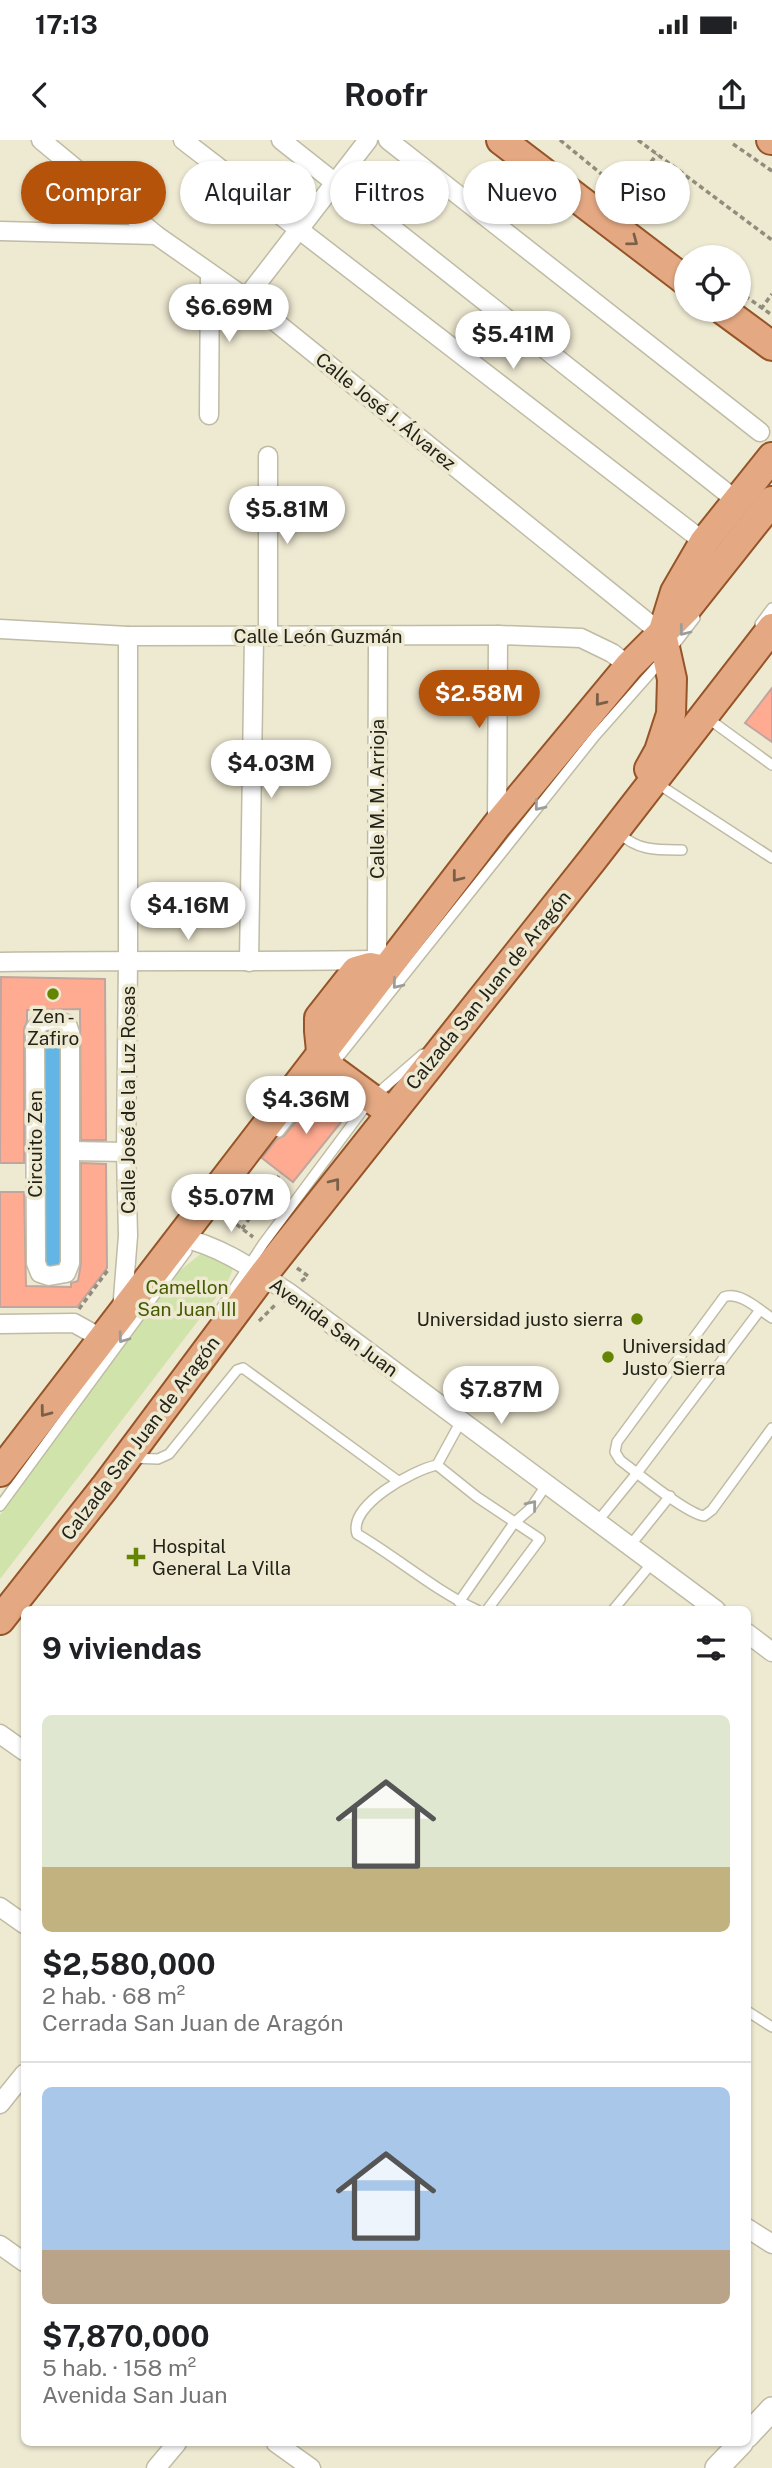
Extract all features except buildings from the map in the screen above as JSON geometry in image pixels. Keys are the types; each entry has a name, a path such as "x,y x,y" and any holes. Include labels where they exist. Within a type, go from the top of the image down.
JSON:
{"main road":[{"path":"501,140 595,212"},
{"path":"611,224 674,272"},
{"path":"739,322 772,346"},
{"path":"593,859 659,751 671,714 673,679 665,644 675,592 704,542 772,457"},
{"path":"380,1106 326,1059 319,1018 356,971 380,965 628,666 665,644 687,608 772,500"},
{"name":"Calzada San Juan de Aragón","path":"0,1620 127,1458 256,1270 380,1106 593,859 615,830 648,777 704,715 763,629"},
{"path":"0,1472 122,1312 192,1236 326,1059"}],"street":[{"name":"Calle José J. Álvarez","path":"41,140 156,235 246,298 665,644"},
{"path":"183,140 704,542"},
{"path":"281,140 330,177"},
{"path":"352,161 368,140"},
{"path":"388,140 760,432"},
{"path":"246,298 330,190"},
{"path":"389,224 737,501"},
{"path":"0,231 156,235"},
{"path":"209,415 210,273"},
{"path":"249,962 268,456"},
{"name":"Calle León Guzmán","path":"0,629 128,636 498,635 581,638 612,653 628,666"},
{"path":"497,825 498,635"},
{"name":"Calle José de la Luz Rosas","path":"122,1312 128,1236 128,636"},
{"name":"Calle M. M. Arrioja","path":"378,637 380,965"},
{"path":"0,962 128,960 380,965"},
{"name":"Circuito Zen","path":"43,1021 62,1021 69,1028 71,1152 70,1263 66,1273 49,1276 40,1273 36,1263 35,1029 43,1021"},
{"name":"Circuito Zen","path":"71,1152 126,1152"},
{"name":"Avenida San Juan","path":"192,1236 256,1270 711,1606"},
{"path":"0,1324 74,1324 102,1338"},
{"path":"751,1636 772,1652"},
{"path":"0,1734 21,1749"},
{"path":"0,1907 21,1922"},
{"path":"0,2104 21,2078"},
{"path":"751,2231 772,2244"},
{"path":"0,2245 21,2260"},
{"path":"156,2468 174,2446"},
{"path":"280,2446 311,2468"},
{"path":"717,2468 738,2446"}],"lane":[{"path":"763,629 772,608"},
{"path":"269,1144 326,1059 595,736 665,644 699,612"},
{"path":"704,715 772,765"},
{"path":"677,729 659,751 648,777 772,858"},
{"path":"615,830 631,844 649,850 681,850"},
{"path":"380,1106 429,1046"},
{"path":"0,1506 192,1236"},
{"path":"213,1321 256,1270"},
{"path":"772,1318 734,1295 720,1301 615,1447 617,1457 637,1473 699,1515 709,1514 772,1428"},
{"path":"597,1522 760,1310"},
{"path":"136,1428 191,1354"},
{"path":"127,1458 158,1459 169,1454 237,1370 243,1368 397,1481"},
{"path":"461,1421 438,1465 397,1481 373,1501 356,1522 357,1535 468,1606"},
{"path":"438,1465 540,1539 490,1606"},
{"path":"459,1602 514,1522 530,1509 547,1484"},
{"path":"629,1547 670,1496"},
{"path":"616,1606 652,1563"},
{"path":"751,2014 772,2027"}],"path":[{"path":"560,140 595,169"},
{"path":"638,140 772,240"},
{"path":"733,144 772,171"},
{"path":"652,161 657,154"},
{"path":"751,300 772,315"},
{"path":"242,1229 281,1173"}],"green space":[{"name":"Camellon San Juan III","path":"203,1252 236,1262 227,1283 0,1579 0,1515 177,1273"}],"water":[{"path":"43,1030 63,1030 64,1267 43,1268"}],"place":[{"name":"Zen - Zafiro","path":"53,994"},
{"name":"Universidad justo sierra","path":"637,1319"},
{"name":"Universidad Justo Sierra","path":"608,1357"},
{"name":"Hospital General La Villa","path":"136,1557"}]}
